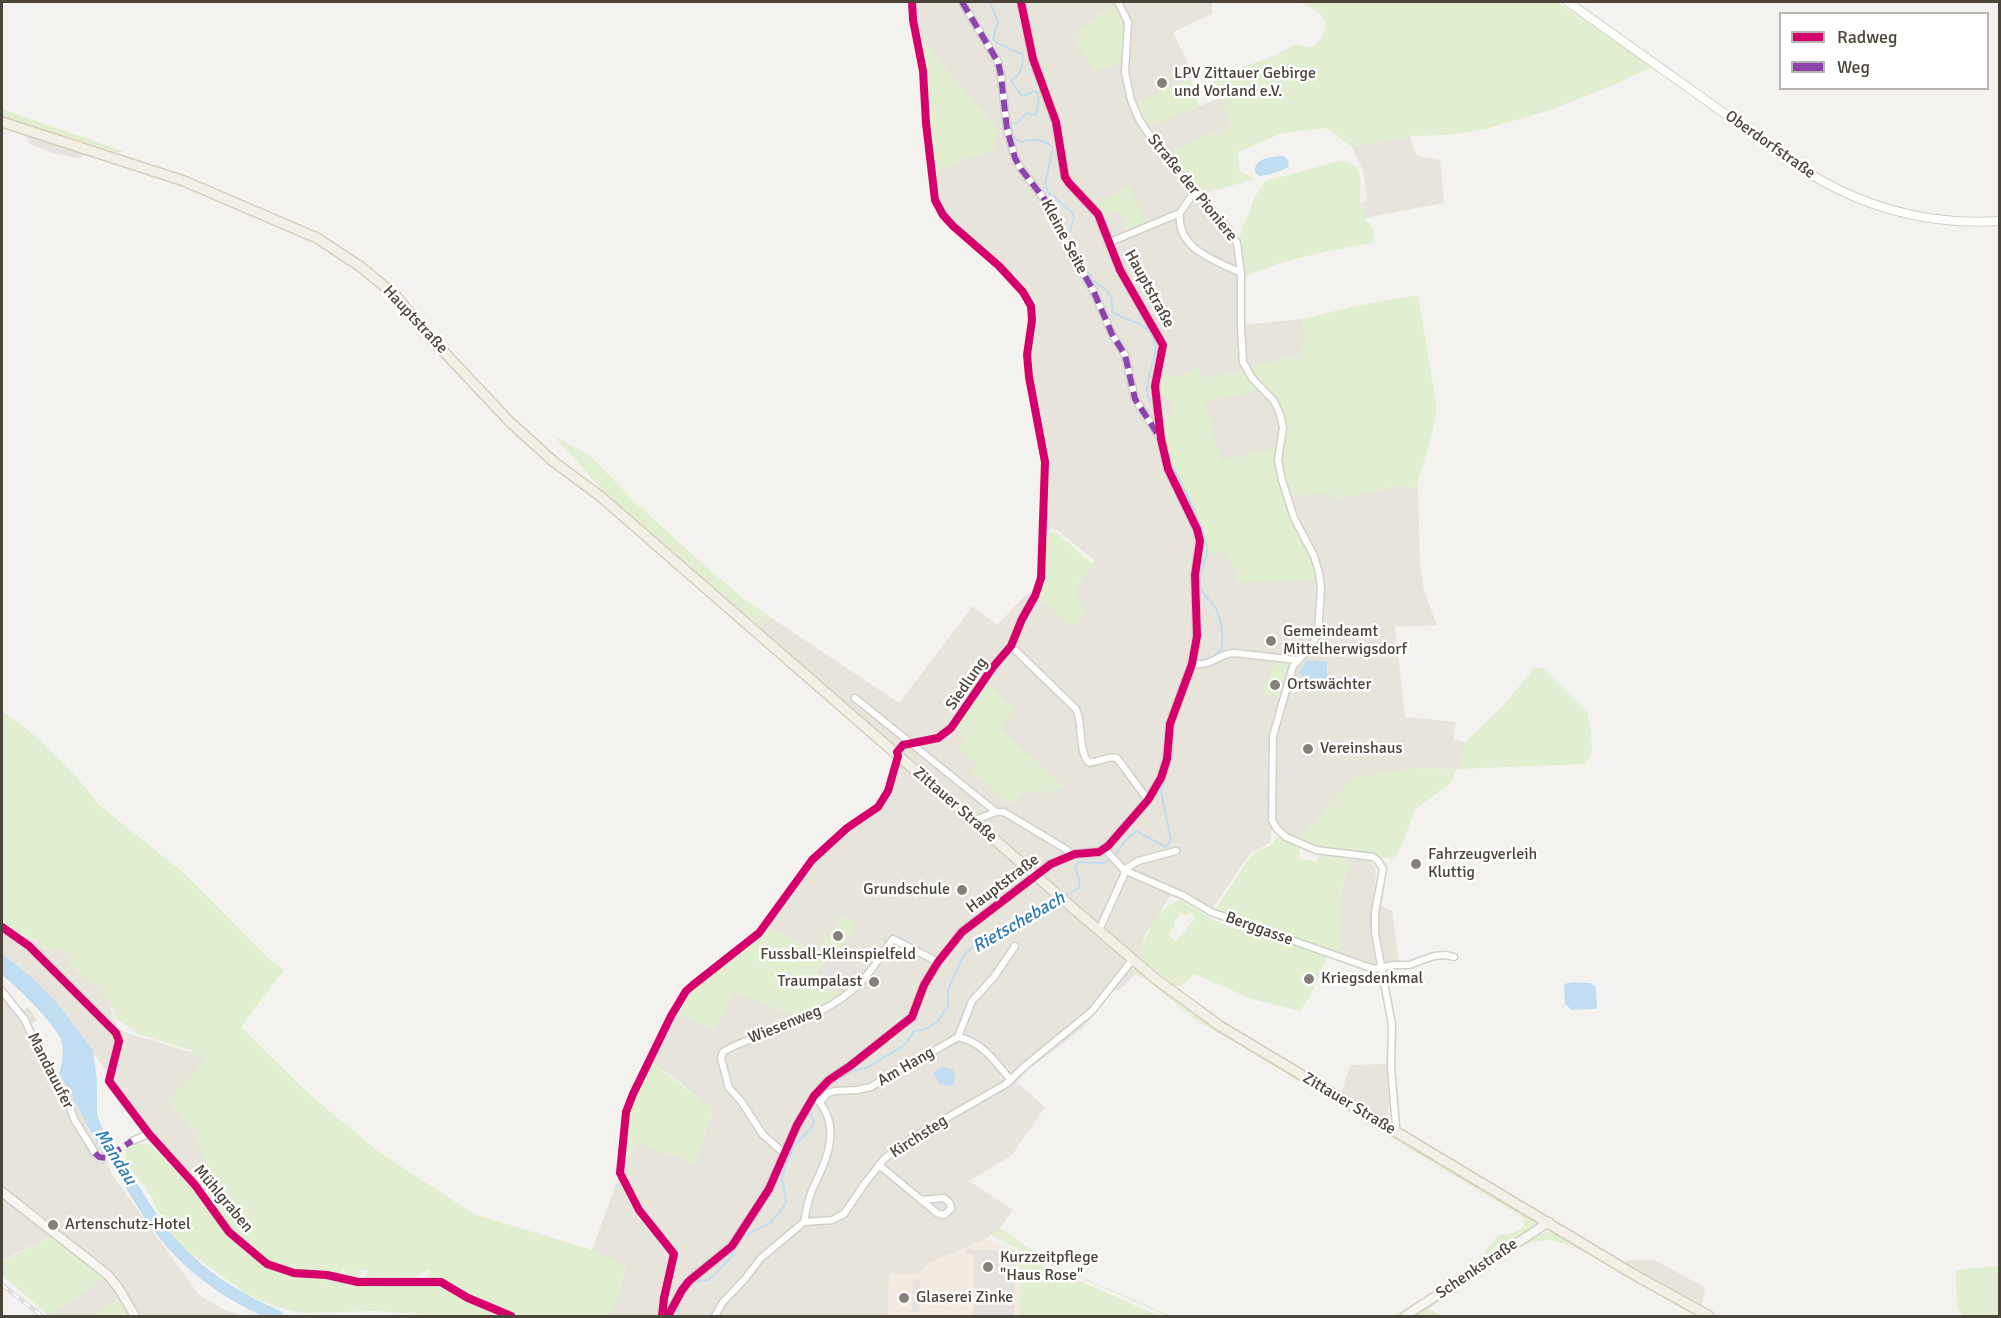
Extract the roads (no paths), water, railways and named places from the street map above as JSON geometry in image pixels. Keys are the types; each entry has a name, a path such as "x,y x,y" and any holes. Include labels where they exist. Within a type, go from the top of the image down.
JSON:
{"main road":[{"name":"Hauptstraße","path":"2,123 184,181 317,238 361,267 396,296 429,336 510,422 554,462 600,496 756,633"},
{"name":"Zittauer Straße","path":"756,633 1179,997 1220,1026 1709,1317"},
{"path":"2,1192 108,1275 135,1317"},
{"name":"Schenkstraße","path":"1405,1317 1549,1222"}],"street":[{"name":"Kleine Seite","path":"962,2 998,62 1003,85 1007,129 1015,158 1049,205 1066,243 1093,290 1112,334 1125,355 1135,399 1161,439"},
{"name":"Hauptstraße","path":"668,1317 689,1281 732,1246 769,1189 805,1108 817,1099 829,1080 912,1017 924,985 938,962 962,932 1038,873 1070,856 1099,852 1110,855 1148,800 1164,772 1170,724 1192,664 1198,630 1195,574 1200,546 1199,535 1168,469 1161,439 1155,386 1163,345 1120,270 1098,214 1065,177 1056,122 1033,59 1021,2"},
{"name":"Straße der Pioniere","path":"1118,2 1128,22 1125,72 1135,110 1152,142 1234,236 1240,252 1243,362 1252,378 1274,401 1280,414 1283,428 1278,460 1282,480 1294,518 1317,564 1321,582 1318,633 1311,647 1297,660 1290,674 1282,711 1273,736 1272,820 1280,833 1298,844 1325,853 1367,856 1378,861 1383,874 1375,913 1374,933 1392,1025 1391,1067 1396,1126 1394,1131"},
{"name":"Oberdorfstraße","path":"1568,2 1801,168 1837,190 1885,208 1930,219 1960,223 2000,221"},
{"path":"1110,242 1180,213 1195,191"},
{"name":"Straße der Pioniere","path":"1180,213 1182,233 1192,247 1241,273"},
{"name":"Siedlung","path":"910,743 938,738 948,732 993,667 1011,646 1035,596"},
{"path":"1011,646 1076,709 1083,752 1088,762 1108,757 1117,758 1148,800"},
{"path":"1192,664 1211,663 1223,655 1234,652 1297,660"},
{"path":"855,698 996,812 1008,814 1067,850 1070,856"},
{"path":"898,756 897,752 900,748 910,743"},
{"path":"973,821 996,812"},
{"path":"1099,930 1122,881 1124,870 1138,861 1176,851"},
{"path":"1110,855 1124,870"},
{"name":"Berggasse","path":"1124,870 1184,896 1211,912 1374,969 1409,965 1434,956 1454,957"},
{"name":"Mühlgraben","path":"2,927 29,946 116,1033 119,1041 109,1081 149,1134 195,1185 229,1232 249,1250 275,1268 294,1273 327,1275 358,1282 441,1282 468,1298 512,1317"},
{"name":"Wiesenweg","path":"784,1153 763,1135 741,1101 729,1088 721,1058 723,1052 742,1042 764,1036 808,1018 826,1008 861,982 893,939 938,962"},
{"path":"1010,1079 981,1046 958,1037 972,1001 994,977 1015,946"},
{"name":"Kirchsteg","path":"804,1222 832,1220 844,1214 879,1165 910,1139 993,1093 1088,1016 1134,959"},
{"name":"Mandauufer","path":"2,991 25,1020 41,1057 68,1101 74,1119 94,1153"},
{"name":"Am Hang","path":"817,1099 835,1091 871,1087 910,1062 958,1037"},
{"path":"716,1317 723,1302 744,1280 761,1257 804,1222 811,1192 825,1164 831,1132 831,1125 817,1099"},
{"path":"132,1141 149,1134"},
{"path":"879,1165 921,1200"},
{"path":"654,1228 674,1254 664,1298 663,1317"}],"water":[{"path":"1282,156 1288,160 1288,167 1263,176 1255,172 1255,167 1260,161"},
{"path":"1306,661 1327,661 1327,692 1318,692 1299,673"},
{"path":"2,954 30,976 57,1003 93,1050 97,1082 97,1115 102,1127 117,1148 105,1156 59,1073 63,1048 58,1033 44,1015 2,975"},
{"path":"1590,983 1596,987 1597,1007 1595,1009 1572,1010 1565,1004 1564,984"},
{"path":"942,1066 953,1070 956,1077 954,1084 947,1086 939,1083 933,1073"}],"waterway":[{"name":"Rietschebach","path":"990,2 998,22 993,39 1022,54 1021,69 1011,81 1022,96 1036,91 1039,99 1036,115 1026,113 1019,122 1012,124 1012,136 1021,142 1042,141 1053,148 1045,184 1048,192 1073,213 1074,219 1068,236 1093,281 1111,296 1113,312 1143,326 1153,337 1155,346 1147,392 1150,401"},
{"name":"Rietschebach","path":"1161,412 1167,450"},
{"name":"Rietschebach","path":"1170,464 1192,505 1206,542 1207,553 1200,576 1200,585 1204,595 1215,607 1222,627 1222,648 1212,658 1204,660"},
{"name":"Rietschebach","path":"1064,897 1079,888 1075,866 1080,862 1104,863 1117,853 1124,842 1136,831 1166,847 1171,840 1161,792 1173,755 1173,735"},
{"name":"Rietschebach","path":"828,1086 852,1071 875,1063 906,1044 914,1031 926,1029 937,1022 948,1006 948,989 964,955 973,946 1006,930 1013,922 1026,915 1032,915 1059,900"},
{"name":"Rietschebach","path":"679,1316 680,1302 690,1286 696,1281 708,1280 712,1277 730,1258 742,1237 770,1223 783,1208 786,1202 782,1178 785,1167 794,1146 812,1127 814,1121 809,1112 817,1099"},
{"name":"Mandau","path":"104,1139 147,1211 178,1250 224,1288 277,1316"}],"railway":[{"path":"2,1285 42,1316"}],"place":[{"name":"LPV Zittauer Gebirge und Vorland e.V.","path":"1162,83"},
{"name":"Gemeindeamt Mittelherwigsdorf","path":"1271,641"},
{"name":"Ortswächter","path":"1275,685"},
{"name":"Vereinshaus","path":"1308,749"},
{"name":"Fahrzeugverleih Kluttig","path":"1416,864"},
{"name":"Grundschule","path":"962,890"},
{"name":"Fussball-Kleinspielfeld","path":"838,936"},
{"name":"Kriegsdenkmal","path":"1309,979"},
{"name":"Traumpalast","path":"874,982"},
{"name":"Artenschutz-Hotel","path":"53,1225"},
{"name":"Kurzzeitpflege \"Haus Rose\"","path":"988,1267"},
{"name":"Glaserei Zinke","path":"904,1298"}]}
